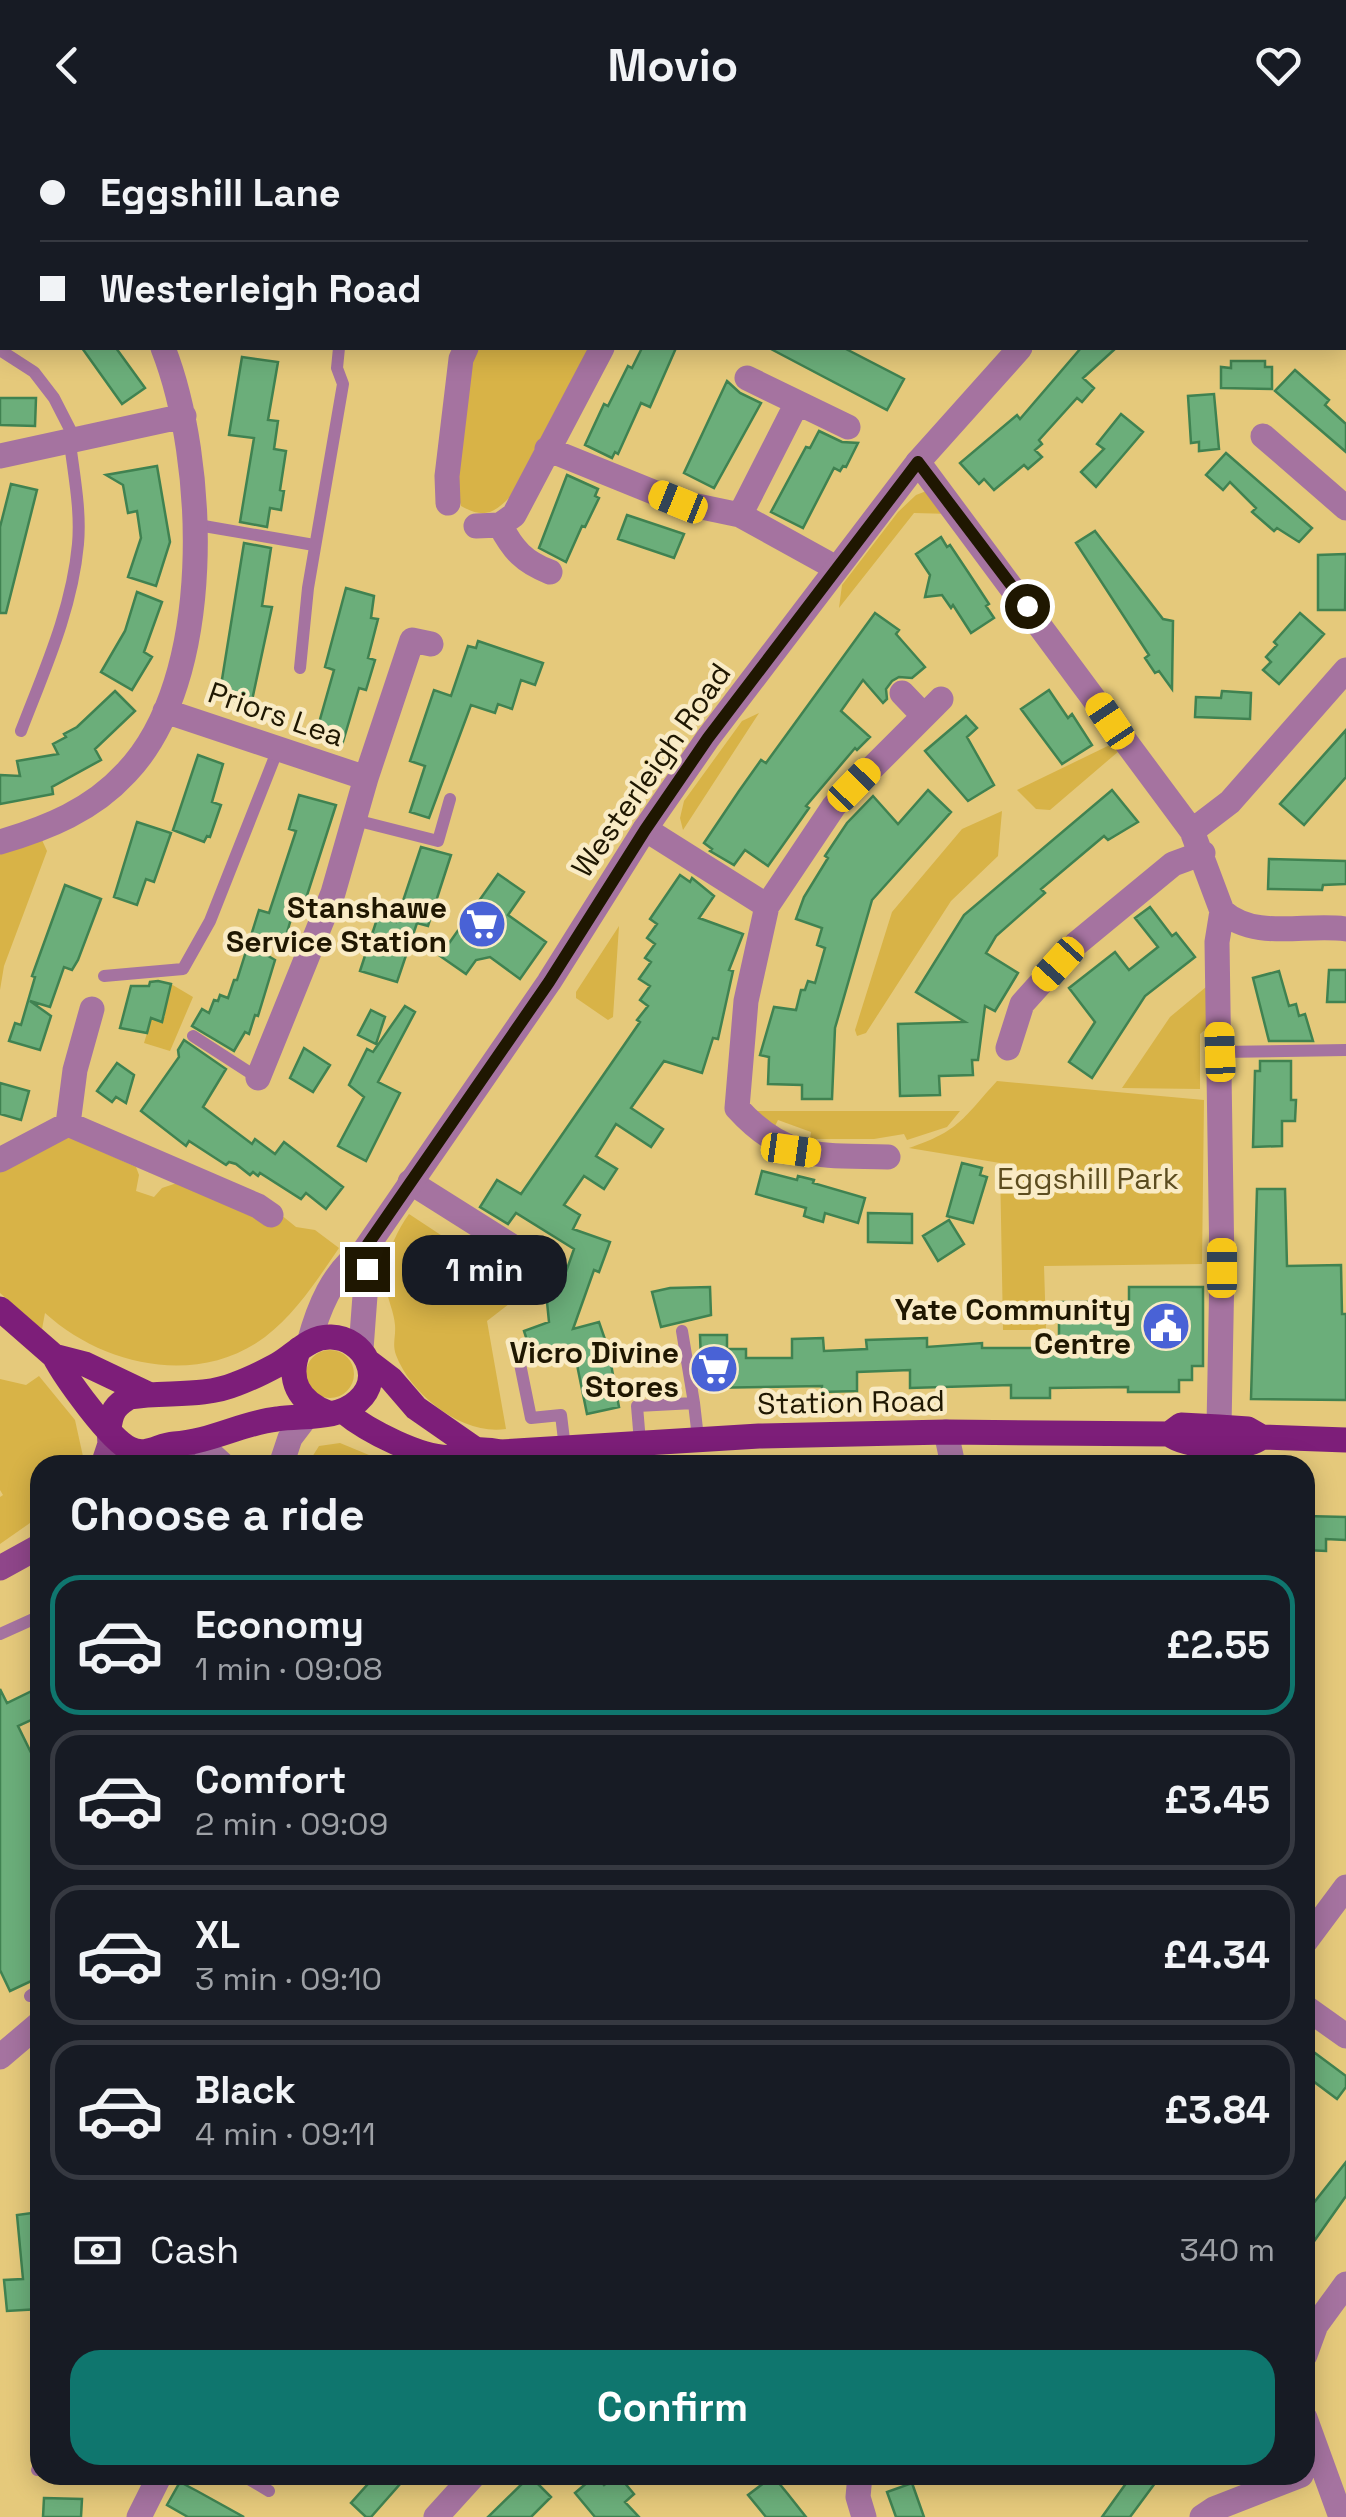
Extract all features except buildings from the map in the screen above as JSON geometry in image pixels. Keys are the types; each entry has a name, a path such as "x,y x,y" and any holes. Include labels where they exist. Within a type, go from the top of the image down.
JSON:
{"main road":[{"path":"0,1309 54,1356 64,1376 121,1444 135,1452 188,1444 258,1422 326,1414 366,1393 370,1378 365,1356"},
{"path":"107,1455 110,1415 117,1404 148,1394 188,1394 230,1387 262,1374 316,1339 331,1337 350,1341 416,1408 475,1450"},
{"path":"304,1346 294,1360 296,1384 311,1406 326,1414"},
{"path":"54,1356 85,1364 148,1394"},
{"name":"Station Road","path":"326,1414 438,1455"},
{"name":"Station Road","path":"1168,1434 1181,1425 1218,1426 1248,1428 1262,1437 1346,1440"},
{"name":"Station Road","path":"461,1455 475,1450 501,1452 698,1438 946,1432 1168,1434 1181,1443 1248,1445 1262,1437"},
{"path":"176,1455 188,1444"},
{"path":"0,1568 30,1552"}],"street":[{"path":"0,842 62,820 105,793 129,771 151,741 165,711 190,615 198,525 184,416 165,350"},
{"path":"448,503 449,457 465,350"},
{"path":"550,572 530,564 488,526 514,516 601,350"},
{"name":"Westerleigh Road","path":"304,1346 323,1302 349,1261 364,1252 549,982 708,738 918,462 1018,350"},
{"path":"747,378 848,427"},
{"path":"740,516 797,403"},
{"path":"0,456 184,416"},
{"path":"1264,436 1346,508"},
{"path":"547,450 678,502 740,516 836,568"},
{"path":"918,462 1198,842 1222,912 1217,942 1222,1268 1218,1426"},
{"name":"Priors Lea","path":"258,1078 334,893 366,778 412,640 431,644"},
{"path":"1008,1048 1022,1004 1076,944 1198,842 1346,670"},
{"path":"888,1157 791,1150 760,1133 737,1108 746,1001 767,906 834,806 933,708 902,692"},
{"name":"Priors Lea","path":"165,711 366,778"},
{"path":"645,830 767,906"},
{"path":"1222,912 1254,929 1346,928"},
{"path":"68,1124 68,1103 92,1009"},
{"path":"0,1160 68,1124"},
{"path":"68,1124 155,1175 258,1206 270,1215"},
{"path":"410,1182 529,1257 537,1289"},
{"path":"364,1252 365,1356"},
{"path":"284,1455 290,1438 326,1414"},
{"path":"946,1432 950,1455"},
{"path":"188,1444 212,1455"},
{"path":"1315,1928 1346,1886"},
{"path":"1315,2013 1346,2036"},
{"path":"0,2057 30,2032"},
{"path":"1315,2328 1346,2284"},
{"path":"1315,2479 1341,2517"},
{"path":"140,2517 147,2485"},
{"path":"436,2517 465,2485"},
{"path":"859,2485 864,2517"},
{"path":"1202,2517 1276,2485"}],"lane":[{"path":"0,350 34,372 54,398 73,442 77,497 74,574 61,626 20,731"},
{"path":"300,668 314,545 342,384 337,368 339,350"},
{"path":"198,525 314,545"},
{"path":"104,976 183,970 210,921 278,749"},
{"path":"355,820 438,841 450,799"},
{"path":"193,1036 258,1078"},
{"path":"1220,1052 1346,1050"},
{"path":"682,1332 698,1438"},
{"path":"518,1354 531,1418 561,1415 566,1448"},
{"path":"640,1442 637,1406 694,1403"},
{"path":"0,1634 30,1620"},
{"path":"259,2485 269,2491"}],"green space":[{"path":"474,350 591,350 510,497 498,508 481,513 461,506 456,486"},
{"path":"929,490 952,514 914,513 839,608 842,585 898,512 916,495"},
{"path":"759,713 683,830 680,818 684,801 742,721"},
{"path":"1114,743 1119,751 1050,810 1036,809 1017,790"},
{"path":"1002,811 998,856 951,901 866,1033 857,1036 855,1030 892,912 962,829"},
{"path":"42,840 47,851 4,966 0,990 0,852"},
{"path":"619,926 613,1017 608,1020 576,998 576,992"},
{"path":"171,984 193,997 170,1051 144,1043 152,1017 165,1017 163,1006"},
{"path":"1206,987 1206,1029 1200,1034 1200,1089 1122,1088 1170,1017"},
{"name":"Eggshill Park","path":"997,1081 1204,1100 1202,1264 1044,1266 1046,1330 1003,1330 1000,1163 909,1148 950,1129"},
{"path":"753,1111 960,1111 947,1127 907,1140 904,1134 874,1139 810,1139 811,1132 778,1120 774,1128"},
{"path":"60,1138 72,1138 136,1167 136,1191 154,1197 162,1188 177,1183 280,1214 296,1227 315,1230 339,1248 276,1328 239,1352 211,1362 152,1364 122,1357 94,1346 45,1313 42,1329 0,1293 0,1170"},
{"path":"409,1214 518,1286 509,1304 487,1321 506,1429 473,1426 440,1410 413,1384 396,1355 386,1269 395,1239"},
{"path":"330,1350 347,1357 354,1374 347,1391 330,1398 313,1391 306,1374 313,1357"},
{"path":"39,1376 75,1420 83,1455 30,1455 30,1523 0,1544 0,1379 26,1385"},
{"path":"340,1443 369,1455 313,1455 319,1446"}],"place":[{"name":"Stanshawe Service Station","path":"482,924"},
{"name":"Yate Community Centre","path":"1166,1326"},
{"name":"Vicro Divine Stores","path":"714,1369"}],"route":[{"path":"367,1269 364,1252 368,1244 549,982 645,830 708,738 918,462 1027,606"}]}
